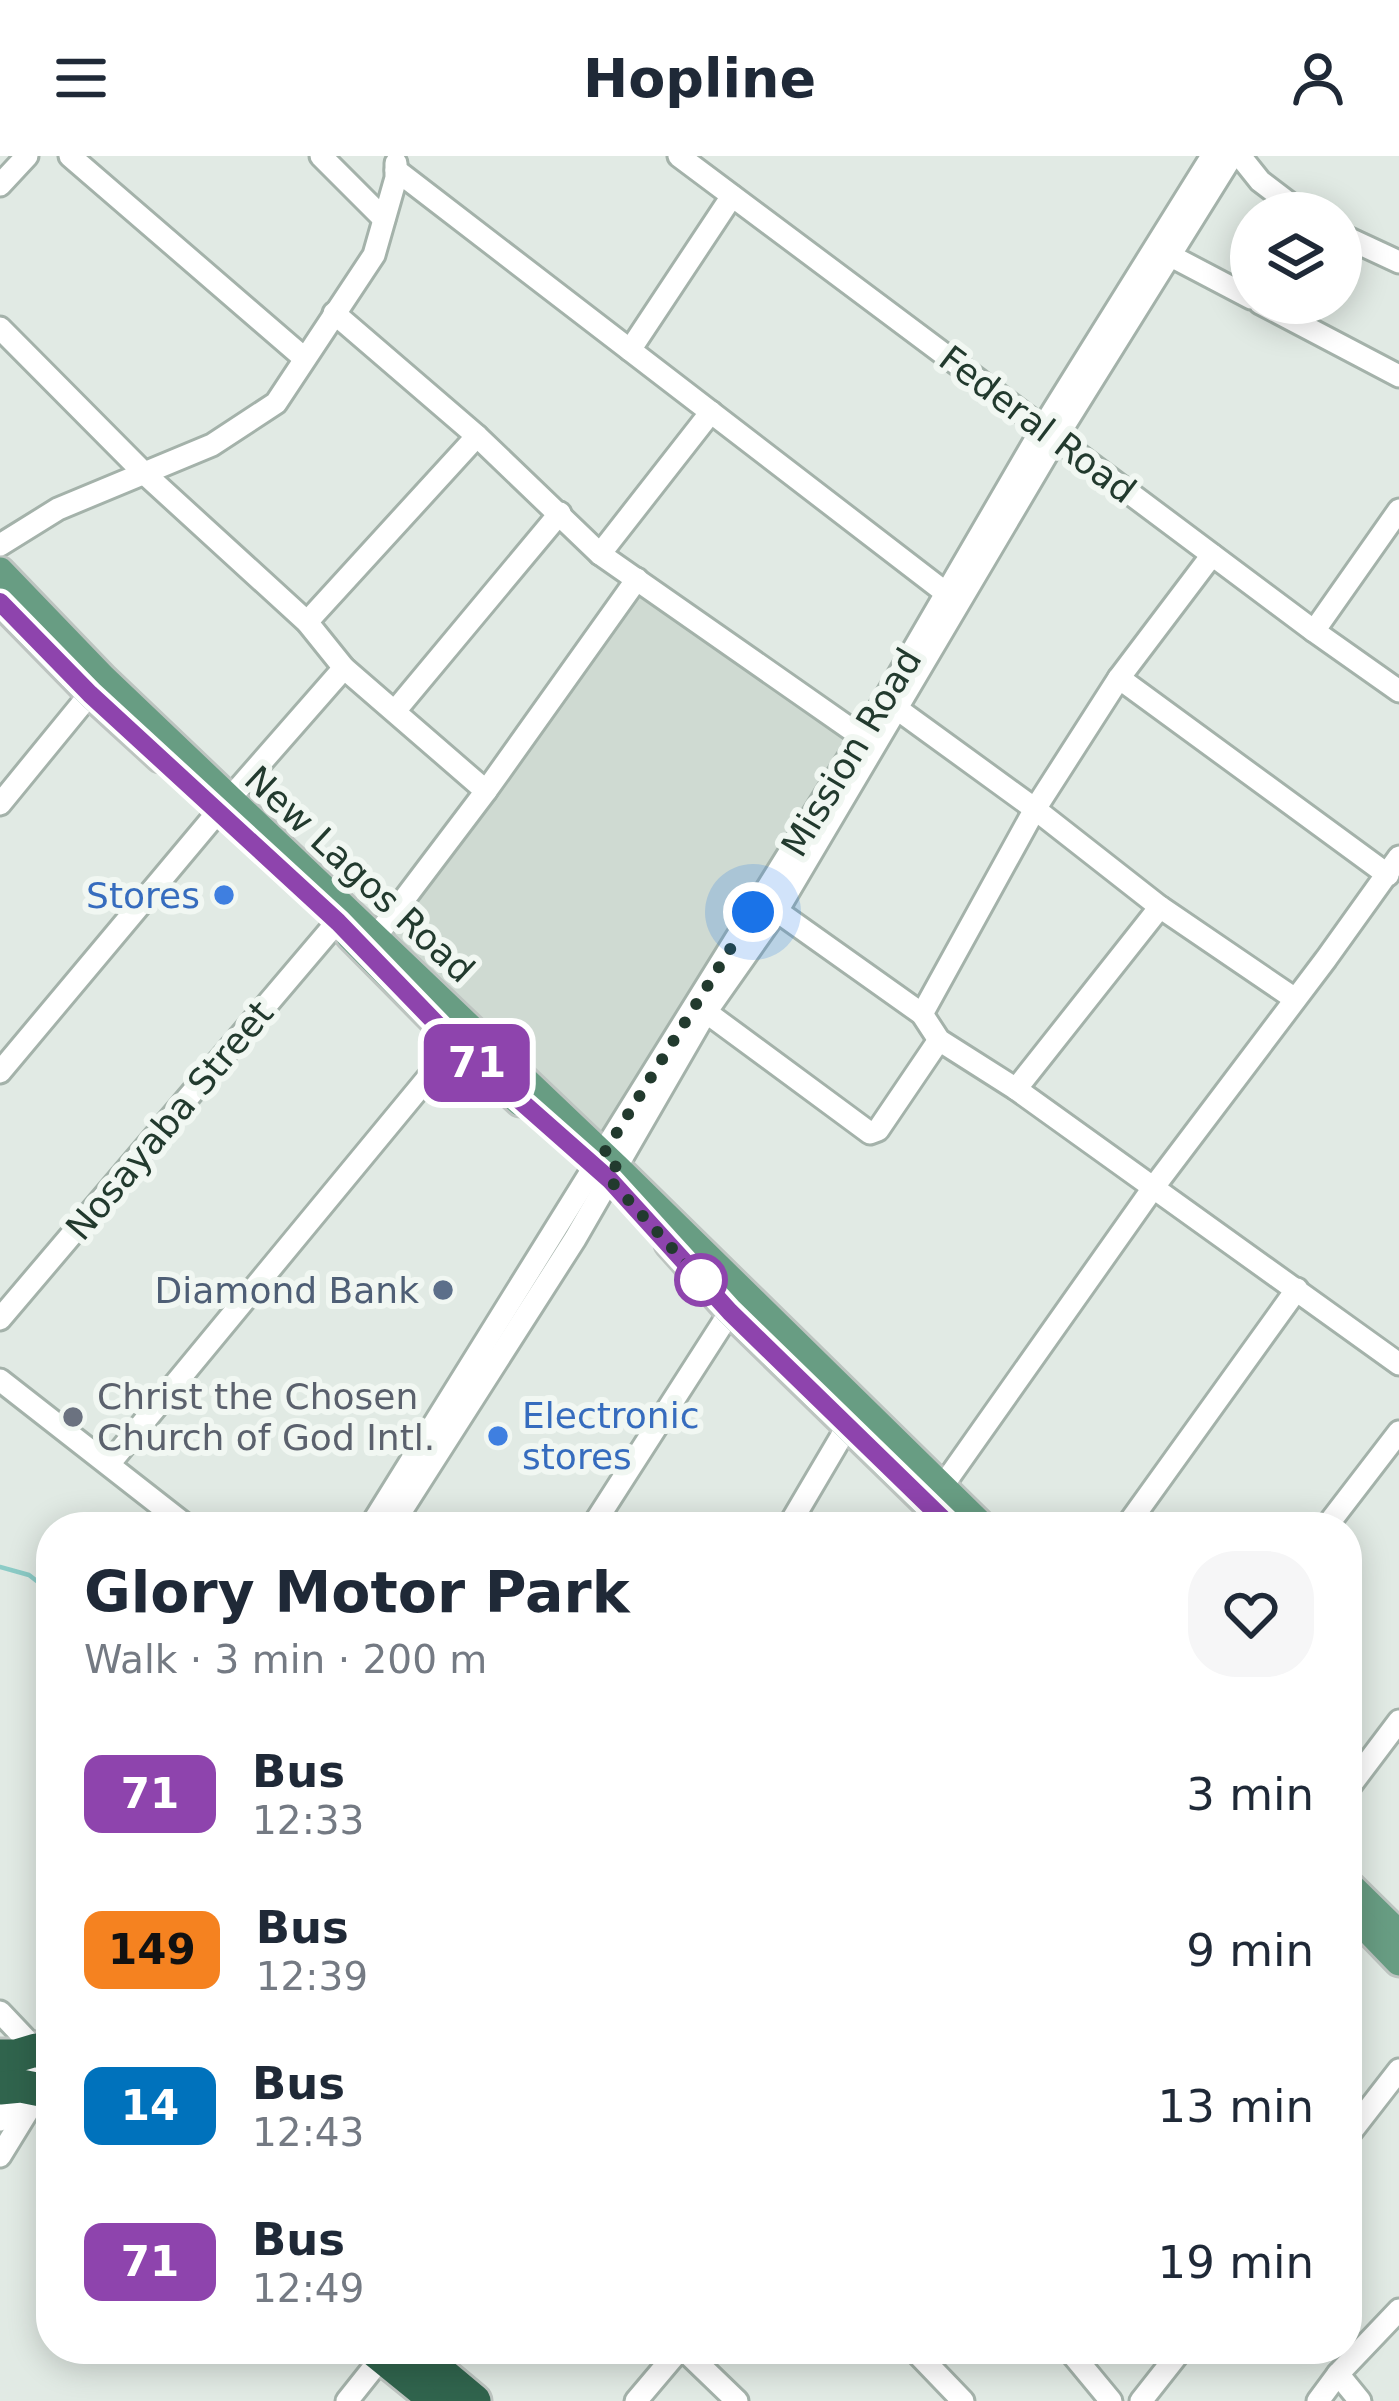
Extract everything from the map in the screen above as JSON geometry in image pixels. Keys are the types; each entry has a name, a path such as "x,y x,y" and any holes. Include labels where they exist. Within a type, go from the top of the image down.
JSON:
{"highway":[{"path":"0,2056 16,2056 36,2070"},
{"path":"444,2374 474,2401"}],"main road":[{"name":"New Lagos Road","path":"0,571 338,922 370,944"},
{"name":"New Lagos Road","path":"0,602 90,694 223,806 968,1512"},
{"name":"New Lagos Road","path":"607,1168 730,1312 935,1512"},
{"path":"1362,1898 1399,1934"},
{"path":"1362,1924 1399,1962"}],"street":[{"path":"0,185 27,156"},
{"path":"70,156 304,358"},
{"path":"321,156 384,219"},
{"name":"Federal Road","path":"679,156 1399,691"},
{"name":"Mission Road","path":"380,1512 777,911 1213,156"},
{"path":"1236,156 1274,192"},
{"name":"Mission Road","path":"400,1512 607,1168 693,1005 862,737 946,593 1236,156"},
{"path":"0,545 58,509 212,446 276,403 374,255 396,163 946,593"},
{"path":"630,350 732,196"},
{"path":"1362,245 1399,262"},
{"path":"1171,256 1230,287"},
{"path":"334,313 478,436 600,554 862,737"},
{"path":"1300,324 1399,376"},
{"path":"0,328 145,474 307,622 344,668 487,791"},
{"path":"600,554 711,412"},
{"path":"307,622 478,436"},
{"path":"1314,631 1399,509"},
{"path":"395,711 560,513"},
{"path":"922,1014 1036,809 1119,678 1212,555"},
{"path":"370,944 487,791 637,579"},
{"path":"0,1072 344,668"},
{"path":"942,1487 1153,1189 1393,866 1119,678"},
{"path":"0,804 90,694"},
{"path":"896,708 1036,809 1160,907 1295,999"},
{"path":"1016,1089 1160,907"},
{"path":"777,911 922,1014 939,1040 1016,1089 1399,1364"},
{"name":"Nosayaba Street","path":"0,1319 338,922"},
{"path":"706,1012 870,1133 878,1130 939,1040"},
{"path":"110,1464 463,1036"},
{"path":"1137,1512 1297,1289"},
{"path":"602,1512 730,1312"},
{"path":"0,1380 169,1512"},
{"path":"797,1512 847,1427"},
{"path":"1338,1512 1399,1432"},
{"path":"1362,1770 1399,1720"},
{"path":"0,2012 36,2068"},
{"path":"1362,2118 1399,2070"},
{"path":"0,2120 36,2074"},
{"path":"0,2156 36,2075"},
{"path":"1362,2349 1399,2310"},
{"path":"347,2401 379,2364"},
{"path":"636,2401 668,2364"},
{"path":"697,2364 737,2401"},
{"path":"927,2364 963,2401"},
{"path":"1080,2364 1111,2401"},
{"path":"1141,2401 1170,2364"},
{"path":"1318,2401 1348,2364"},
{"path":"1338,2374 1360,2401"}],"shaded area":[{"path":"636,570 874,739 605,1167 364,939"}],"waterway":[{"path":"0,1567 36,1580"}],"bus line":[{"name":"71","path":"0,602 90,694 338,922 457,1045 610,1180 730,1312 936,1512"}],"place":[{"name":"Stores","path":"224,895"},
{"name":"Diamond Bank","path":"443,1290"},
{"name":"Christ the Chosen Church of God Intl.","path":"73,1417"},
{"name":"Electronic stores","path":"498,1436"}],"route":[{"path":"701,1280 610,1180 617,1168 603,1155 753,912"}]}
